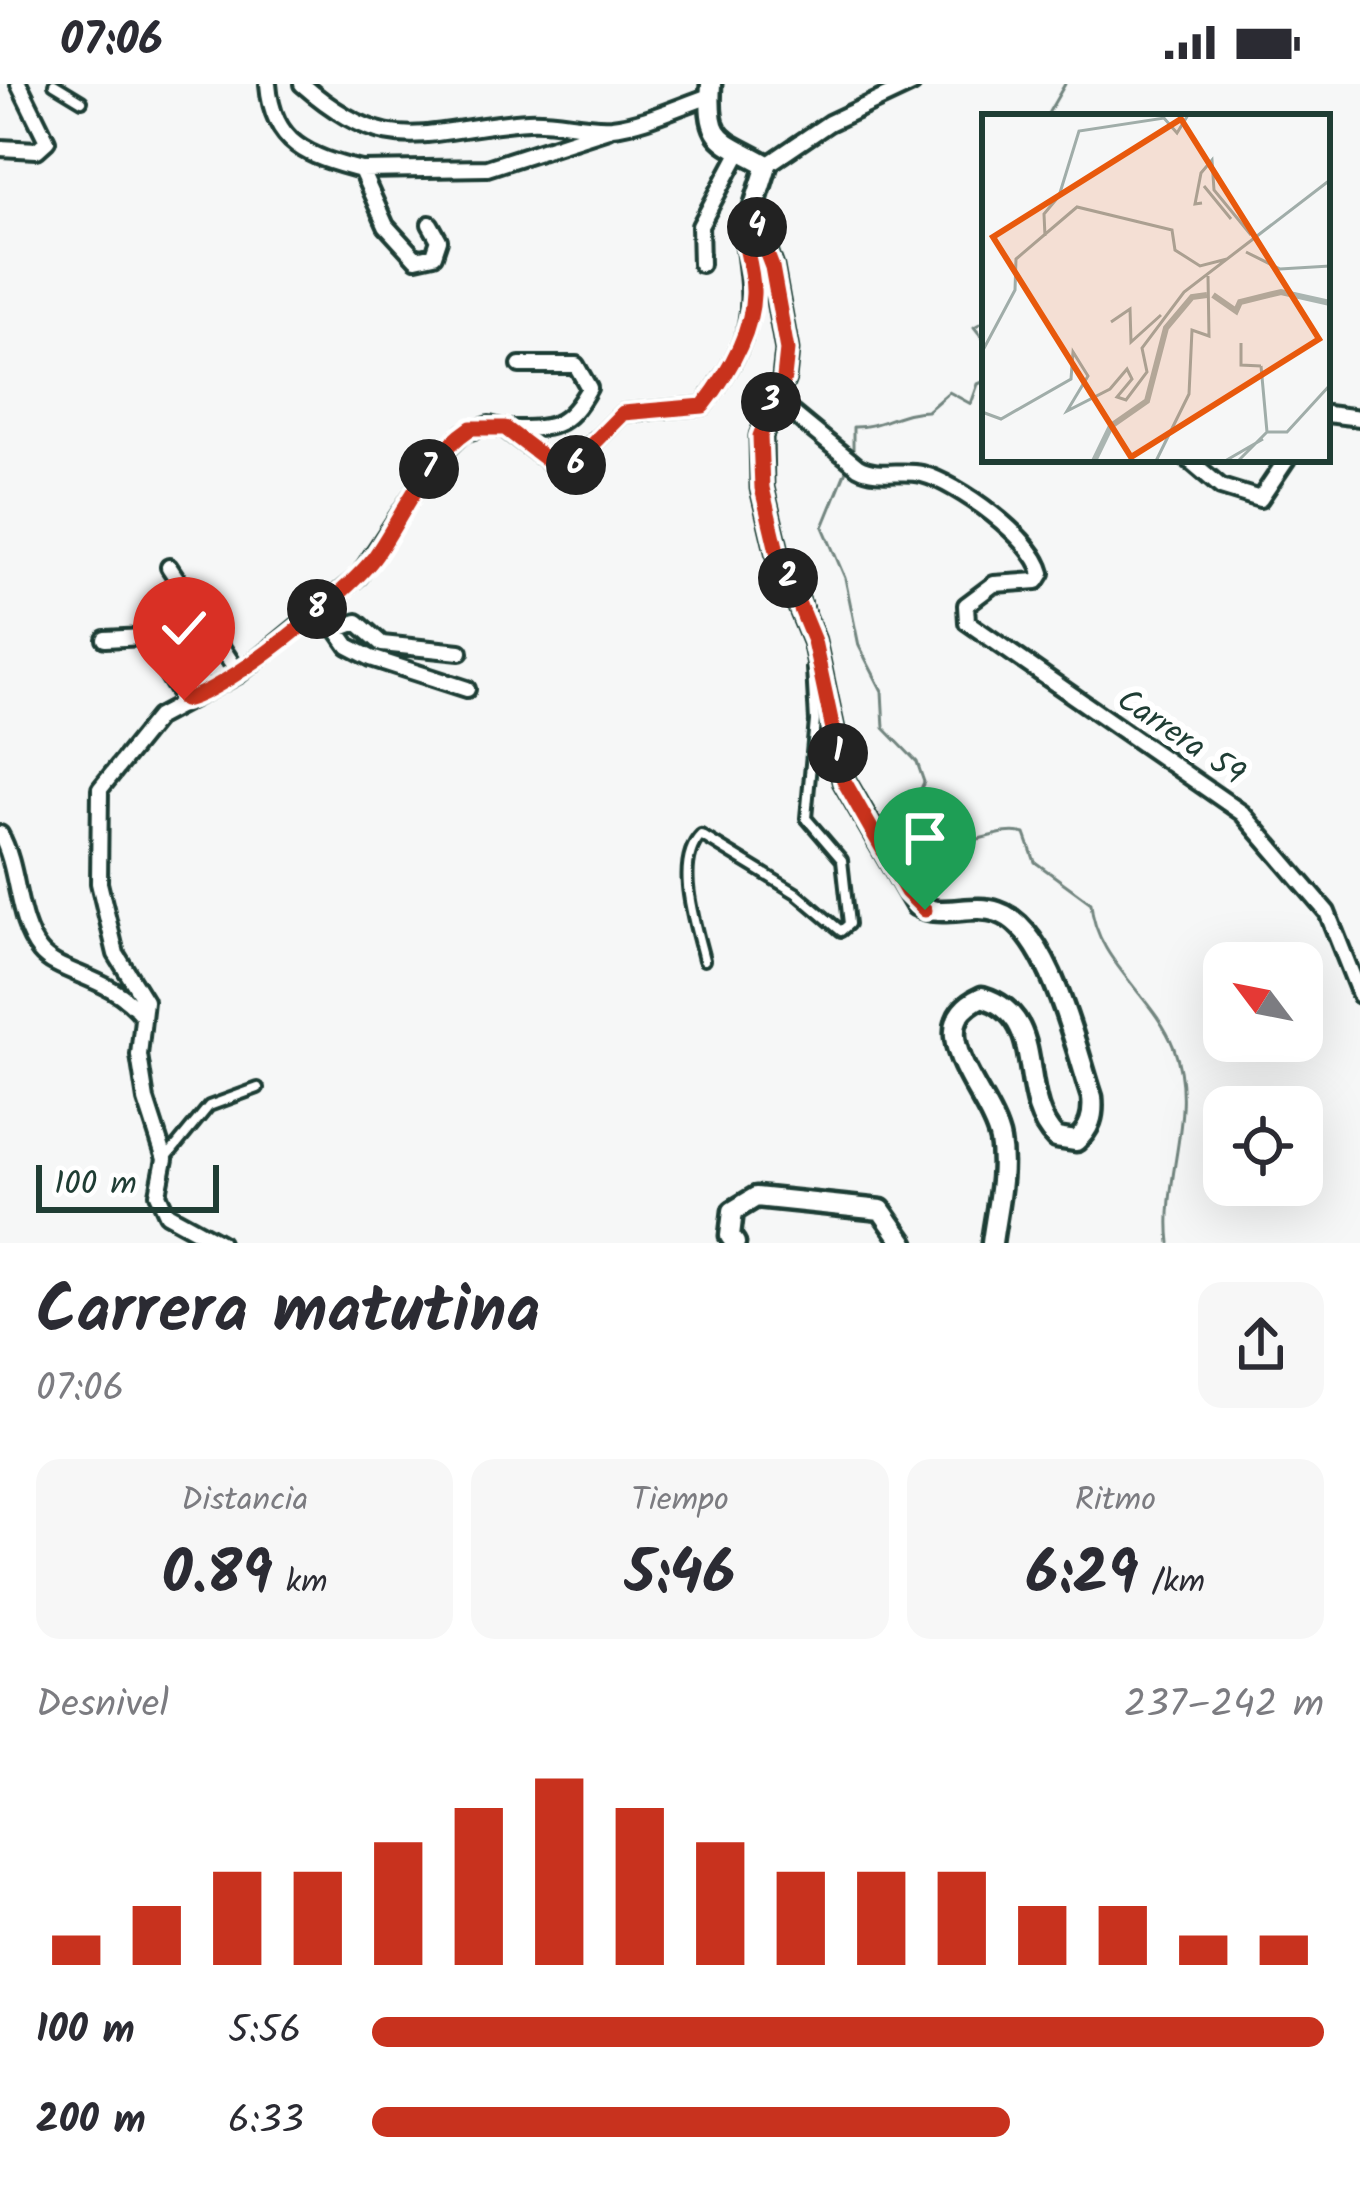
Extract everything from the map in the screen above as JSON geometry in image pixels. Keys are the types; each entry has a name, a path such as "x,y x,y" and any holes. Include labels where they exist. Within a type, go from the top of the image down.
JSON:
{"street":[{"path":"0,148 37,150 47,141 19,84"},
{"path":"268,84 275,123 294,144 320,159 361,170 487,168 710,90 708,119 716,137 767,165"},
{"path":"302,84 353,124 404,136 458,134 532,121 614,127"},
{"path":"912,84 829,123 767,165 753,210 772,267 787,350 784,378 760,436 762,488 777,551 814,641 844,781 916,905 933,912 1003,914 1030,939 1045,960 1092,1097 1092,1118 1083,1135 1076,1141 1056,1138 1042,1120 1021,1022 998,1002 982,997 958,1016 952,1029 958,1053 997,1126 1002,1146 992,1243"},
{"path":"701,264 700,226 740,151"},
{"path":"361,170 386,226 416,259 434,255 440,240 430,224"},
{"path":"505,428 564,473 623,413 703,406 737,354 751,314 754,290 742,227 755,223"},
{"path":"220,1243 179,1222 161,1206 165,1160 146,1100 140,1055 145,1001 116,954 100,883 98,802 111,770 158,717 239,674 368,566 434,462 453,442 477,427 544,429 573,416 589,388 576,365 520,365"},
{"name":"Carrera 59","path":"774,398 869,473 921,474 979,500 1040,563 1037,581 994,584 971,598 964,614 967,622 1242,813 1327,912 1360,995"},
{"path":"1330,414 1360,418"},
{"path":"1192,462 1222,487 1259,499 1285,462"},
{"path":"169,567 239,674"},
{"path":"320,607 348,646 467,689"},
{"path":"336,630 357,622 382,644 460,652"},
{"path":"105,639 144,638 184,700"},
{"path":"0,834 16,868 28,931 42,955 116,987 143,1016"},
{"path":"735,1243 729,1226 733,1211 756,1197 881,1210 904,1243"}],"lane":[{"path":"54,84 82,101"},
{"path":"704,960 689,899 691,858 701,835 796,893 831,928 841,931 849,924 842,860 806,818 815,721 814,641"},
{"path":"165,1160 209,1106 258,1088"}],"waterway":[{"path":"1048,114 1065,84"},
{"path":"982,323 974,327 982,337"},
{"path":"853,455 853,427 927,411 949,392 971,404 982,382"},
{"path":"849,463 823,527 845,578 859,646 882,691 884,728 917,762 924,782 919,793 935,805 949,839 1025,834 1035,862 1091,903 1103,943 1174,1048 1182,1096 1170,1243"}],"route":[{"path":"184,700 239,674 359,576 434,462 471,428 505,428 564,473 623,413 703,406 737,354 751,314 754,290 742,227 755,223 772,267 787,350 784,378 764,416 760,436 762,488 777,551 814,641 844,781 907,892 925,910"}]}
